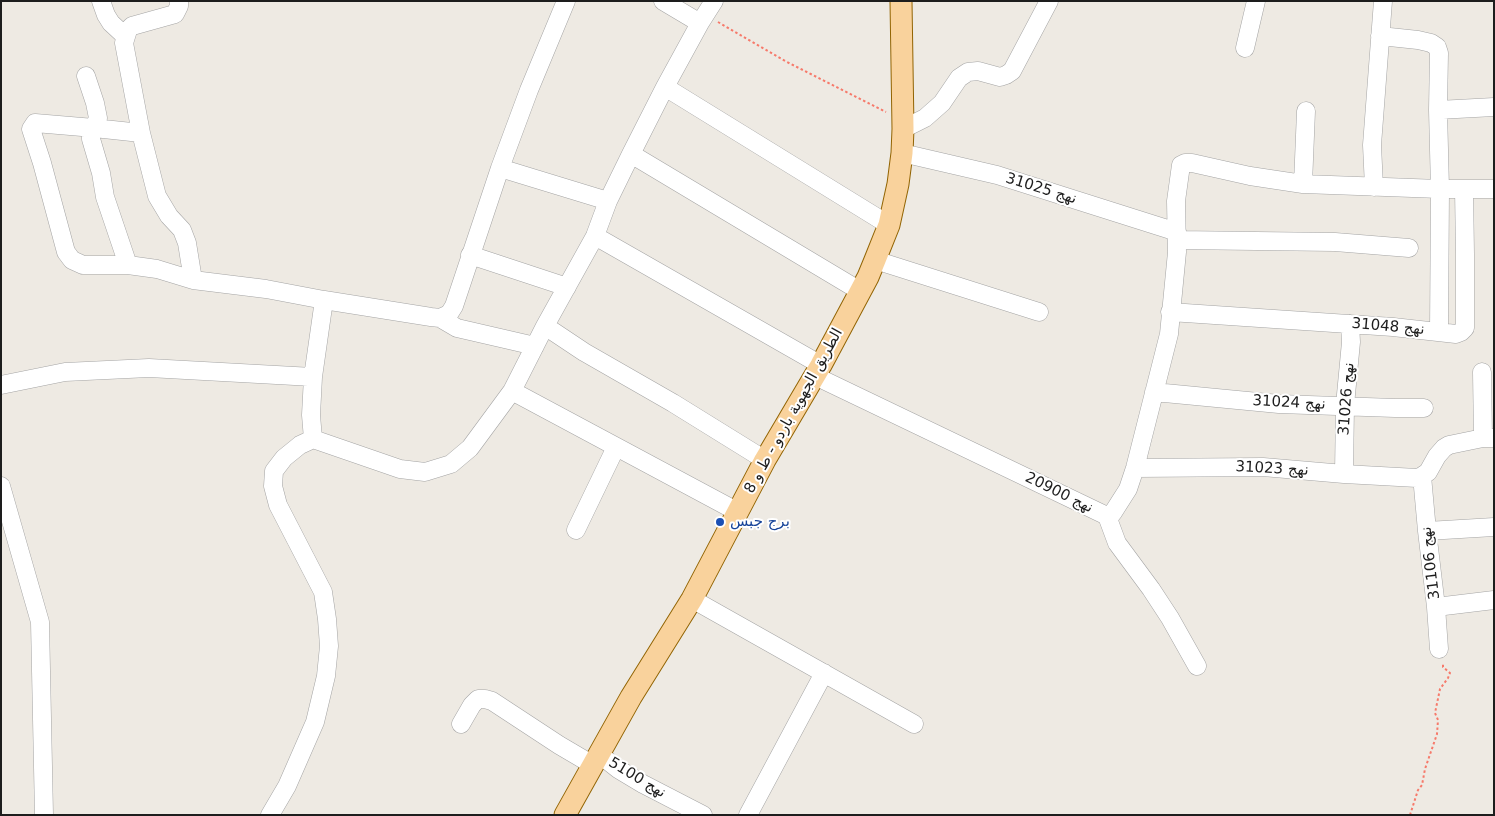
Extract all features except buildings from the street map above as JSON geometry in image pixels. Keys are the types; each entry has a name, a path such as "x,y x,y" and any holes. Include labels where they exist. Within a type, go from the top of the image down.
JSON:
{"main road":[{"name":"الطريق الجهوية باردو - ط و 8","path":"564,815 630,697 692,599 764,460 818,370 875,260 889,225 898,184 902,153 901,1"}],"street":[{"path":"101,1 106,16 125,36"},
{"path":"179,1 175,14 132,26 125,36 124,43 141,133 158,196 169,216 182,230 194,280"},
{"path":"440,318 449,314 454,306 500,168 529,90 566,1"},
{"path":"270,815 287,786 315,722 326,676 329,646 328,619 323,592 278,505 273,486 274,472 284,458 300,445 313,439 400,469 425,472 451,464 470,448 512,391 545,326 595,236 608,201 630,154 707,13 663,1"},
{"path":"903,125 925,118 942,103 959,78 968,72 978,71 1000,77 1012,70 1049,1"},
{"path":"1245,48 1256,1"},
{"path":"1374,187 1372,144 1383,1"},
{"path":"1380,36 1430,43 1437,48 1439,53 1439,332"},
{"path":"86,76 98,118 91,139 101,173 105,197 128,265"},
{"path":"665,87 889,225"},
{"path":"1438,110 1494,107"},
{"path":"1306,111 1303,184 1440,189 1494,188"},
{"path":"141,133 35,123 30,129 66,252 77,264 128,265 157,269 194,280 266,289 440,318 457,328 535,346"},
{"name":"نهج 31025","path":"902,153 997,175 1177,241 1335,242 1409,248"},
{"path":"630,154 860,291"},
{"name":"نهج 20900","path":"595,236 818,370 1107,516 1111,515 1128,489 1169,334 1177,241 1176,201 1181,166 1185,163 1192,163 1250,176 1303,184"},
{"path":"500,168 608,201"},
{"name":"نهج 31048","path":"1170,312 1350,324 1456,334 1461,332 1465,328 1466,254 1464,189"},
{"path":"470,255 567,287"},
{"path":"875,260 1039,312"},
{"path":"313,439 311,415 313,377 324,300"},
{"name":"نهج 31026","path":"1344,474 1345,405 1350,364 1350,324"},
{"path":"545,326 584,352 673,403 764,460"},
{"path":"1,385 65,372 149,368 313,377"},
{"path":"1415,476 1428,472 1437,456 1449,445 1488,438 1482,372"},
{"path":"512,391 738,512"},
{"name":"نهج 31024","path":"1154,392 1279,404 1424,408"},
{"path":"576,530 616,447"},
{"name":"نهج 31023","path":"1135,468 1263,467 1344,474 1415,476"},
{"name":"نهج 31106","path":"1415,476 1427,531 1439,650"},
{"path":"1,486 40,622 44,815"},
{"path":"1107,516 1117,543 1151,588 1197,666"},
{"path":"1427,531 1494,527"},
{"path":"692,599 914,724"},
{"path":"1436,607 1494,600"},
{"path":"748,815 824,673"},
{"name":"نهج 5100","path":"461,724 472,705 478,700 492,701 559,746 618,769 703,815"}],"path":[{"path":"707,13 785,61 903,125"},
{"path":"1410,815 1418,790 1422,785 1425,769 1437,734 1438,720 1435,713 1440,689 1450,673 1443,666 1439,650"}],"place":[{"name":"برج جبس","path":"720,522"}]}
